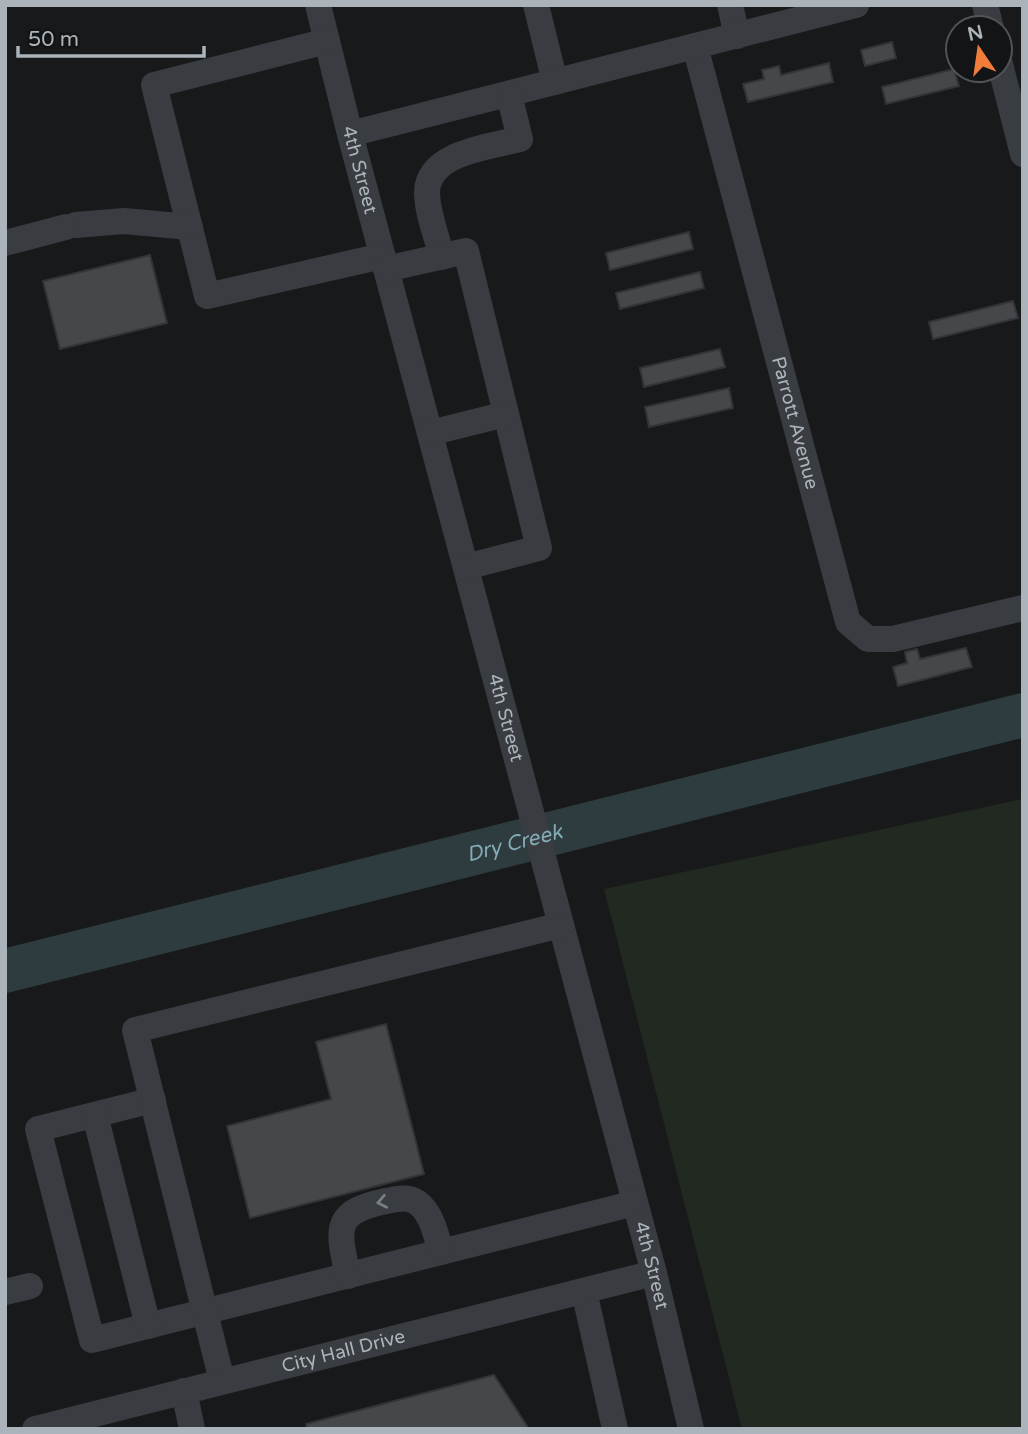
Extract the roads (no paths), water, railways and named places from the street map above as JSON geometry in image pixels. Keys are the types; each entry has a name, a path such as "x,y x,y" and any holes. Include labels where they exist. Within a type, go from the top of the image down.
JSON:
{"street":[{"name":"4th Street","path":"318,5 635,1203 691,1429"},
{"path":"536,5 555,82"},
{"path":"730,5 737,36"},
{"path":"350,134 856,5"},
{"path":"327,41 153,85 207,296 384,262 442,257 467,251 539,548 466,567"},
{"name":"Parrott Avenue","path":"695,46 848,622 868,639 893,639 1023,608"},
{"path":"1005,84 1023,154"},
{"path":"442,257 427,192 429,181 444,160 520,139 509,93"},
{"path":"5,243 71,226 124,221 190,227"},
{"path":"430,433 506,414"},
{"path":"222,1381 135,1030 561,925"},
{"path":"153,1100 38,1129 92,1340 635,1203"},
{"path":"95,1115 148,1326"},
{"path":"348,1276 340,1237 348,1214 363,1205 403,1198 416,1202 428,1214 441,1252"},
{"name":"City Hall Drive","path":"35,1429 653,1273"},
{"path":"584,1291 615,1429"},
{"path":"184,1391 192,1429"}],"waterway":[{"name":"Dry Creek","path":"5,971 1023,715"}]}
